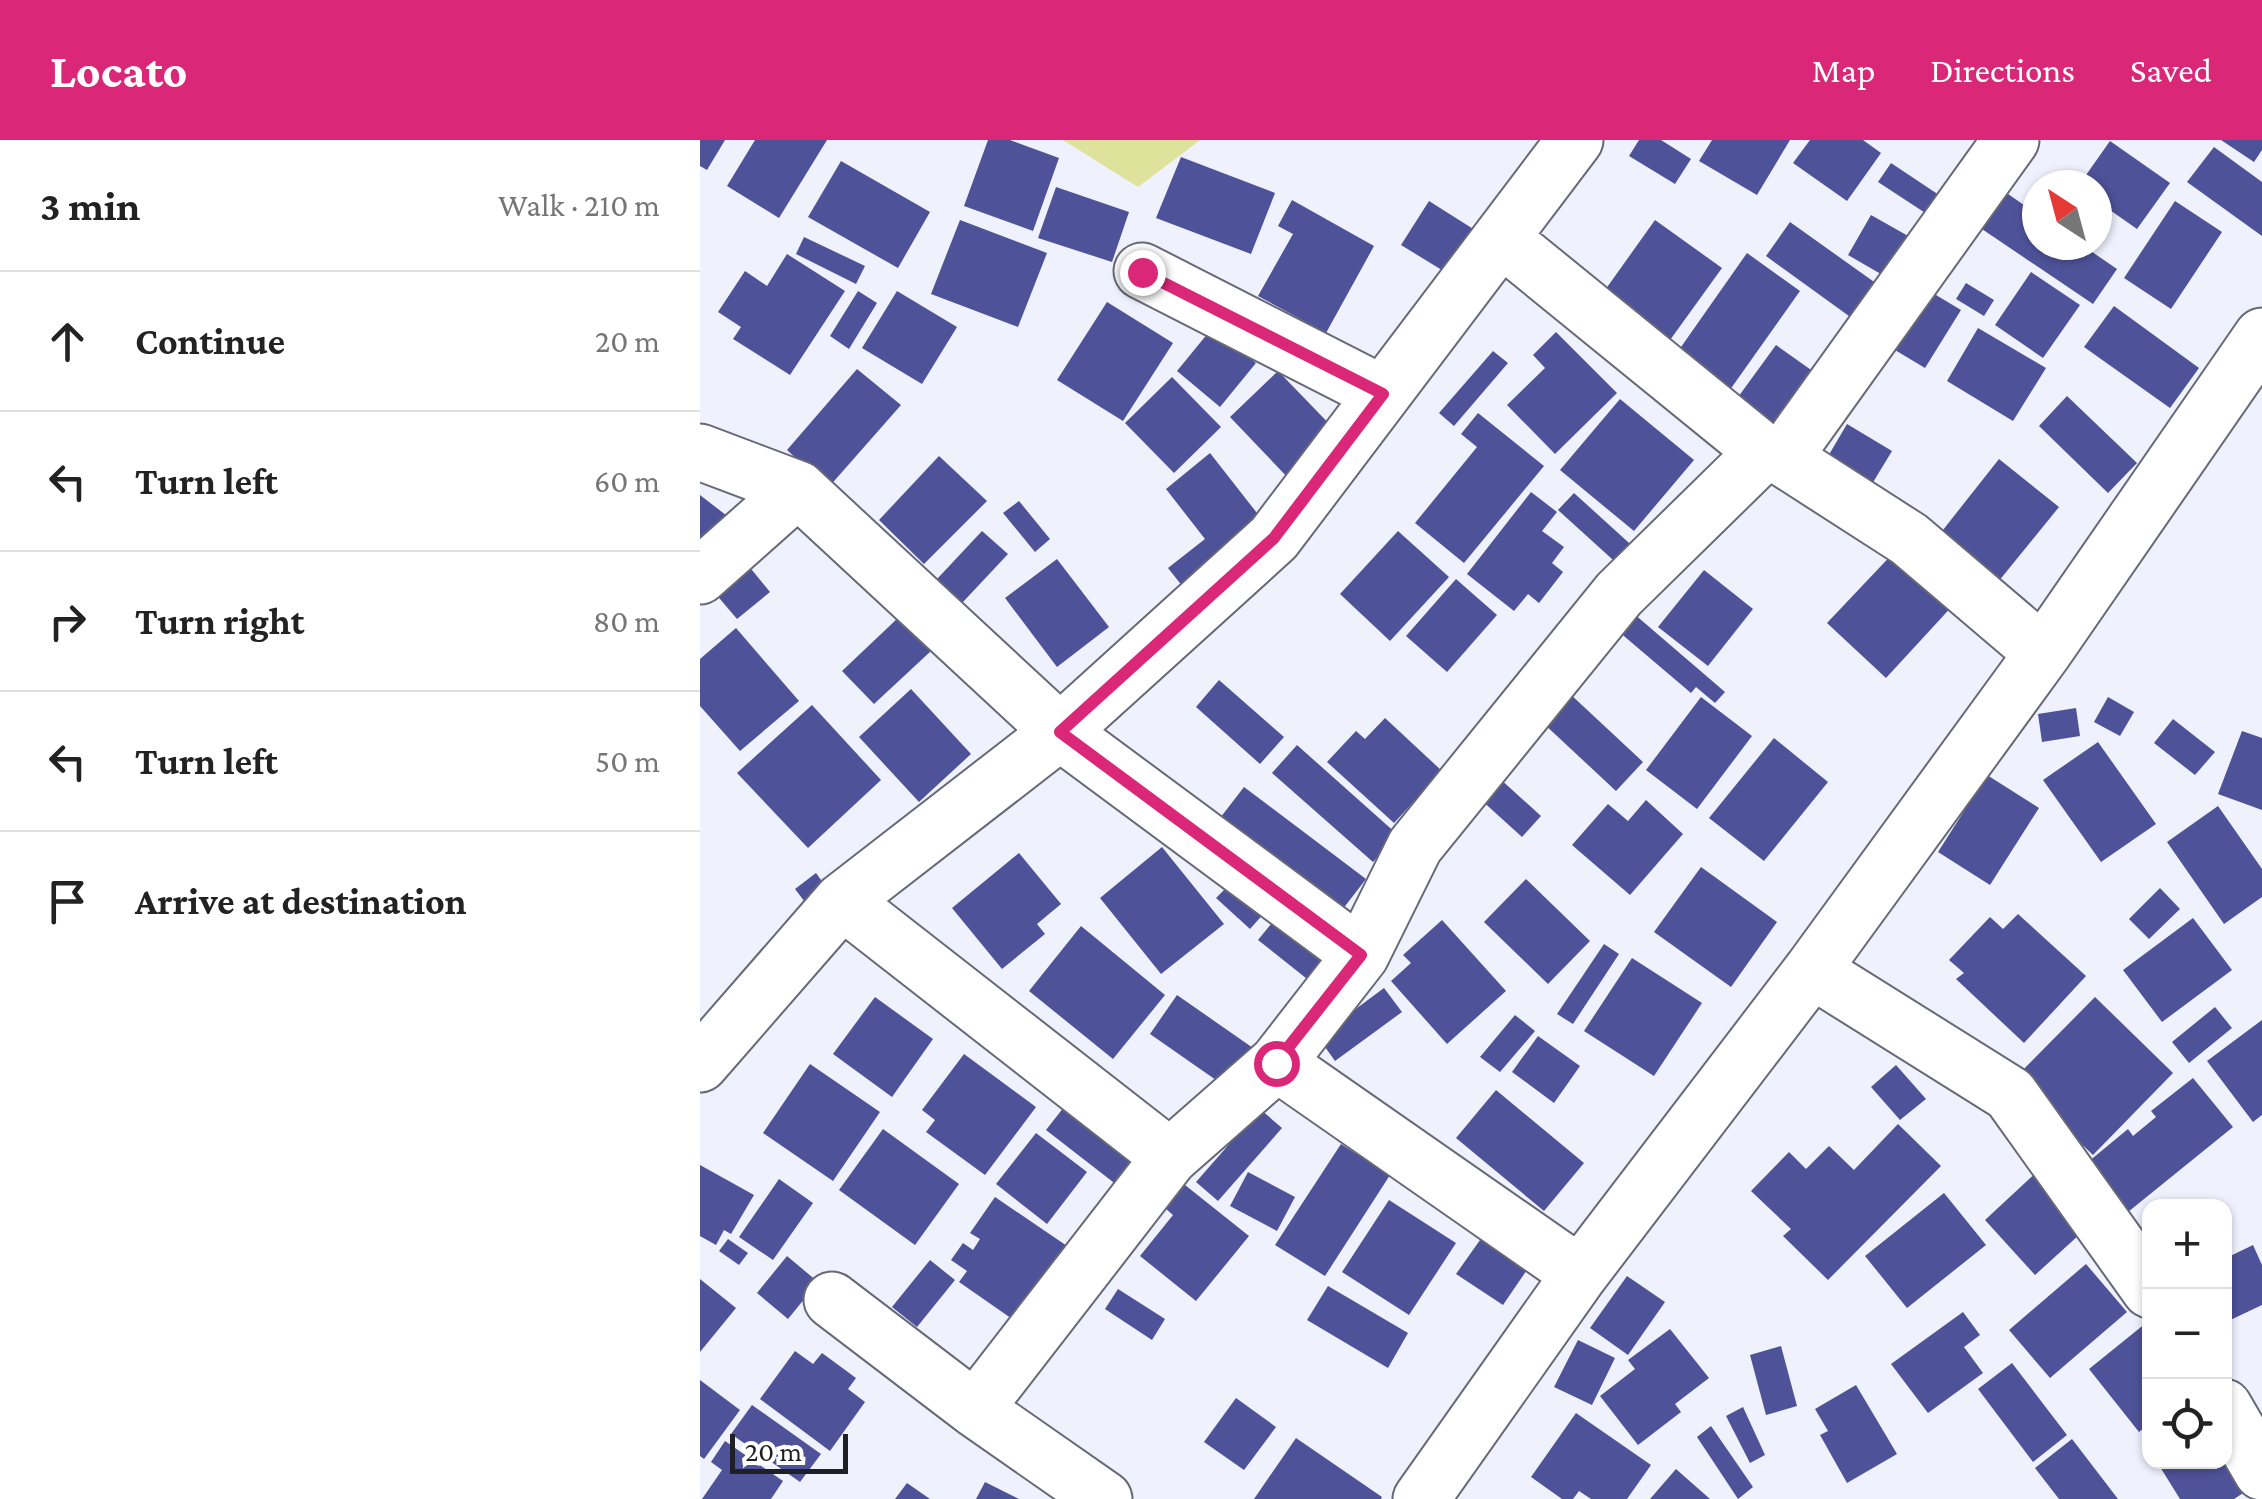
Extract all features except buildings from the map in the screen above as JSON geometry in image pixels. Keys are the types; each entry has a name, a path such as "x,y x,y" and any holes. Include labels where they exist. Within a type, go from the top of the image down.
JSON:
{"street":[{"path":"700,1064 842,901 1060,732 1274,538 1575,140"},
{"path":"975,1409 1170,1157 1276,1063 1361,955 1415,846 1619,594 1774,455 2011,140"},
{"path":"1501,238 1774,455 1909,539 2043,654"},
{"path":"1142,272 1383,394"},
{"path":"1421,1499 1580,1274 1812,970 2043,654 2262,336"},
{"path":"700,452 798,489 1060,732 1361,955"},
{"path":"700,576 798,489"},
{"path":"842,901 1170,1157"},
{"path":"1812,970 2010,1094 2149,1289"},
{"path":"1276,1063 1580,1274"},
{"path":"832,1300 975,1409 1104,1499"},
{"path":"2232,1421 2262,1472"}],"green space":[{"path":"1063,140 1200,140 1138,187"}],"route":[{"path":"1142,272 1383,394 1274,538 1060,732 1361,955 1276,1063"}]}
